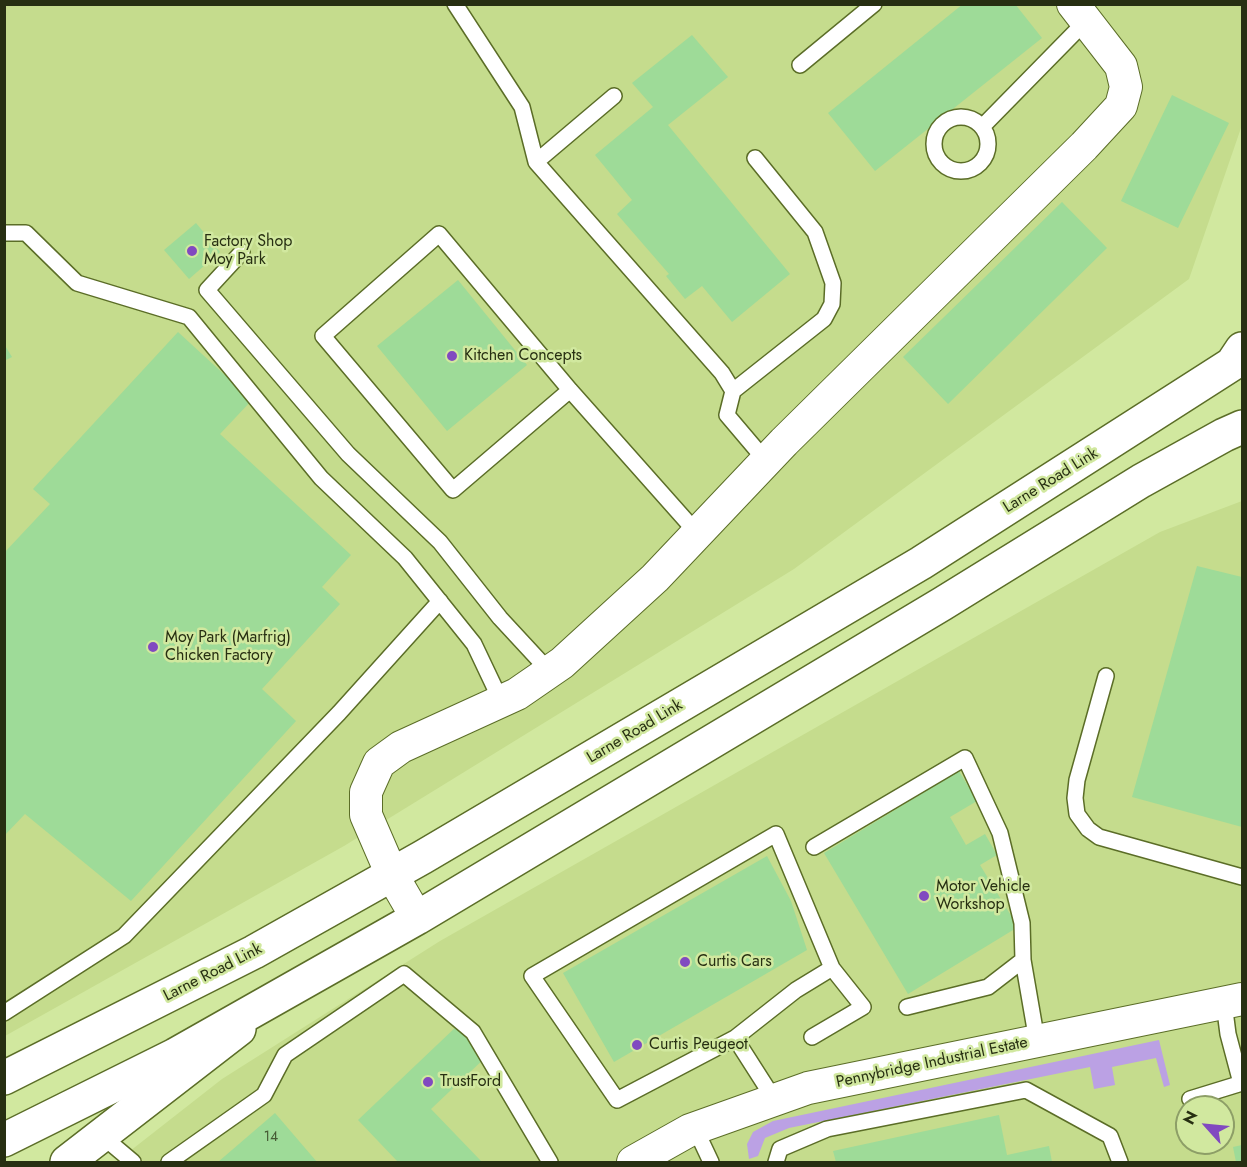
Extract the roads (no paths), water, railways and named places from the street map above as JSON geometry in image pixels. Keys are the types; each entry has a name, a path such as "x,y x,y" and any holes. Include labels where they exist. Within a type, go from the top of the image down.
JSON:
{"main road":[{"name":"Larne Road Link","path":"4,1078 255,952 392,875 921,563 1232,364 1242,349"},
{"path":"4,1140 175,1055 417,918 942,604 1141,481 1242,427"},
{"path":"68,1162 184,1074 282,994"}],"street":[{"path":"417,918 392,875 366,815 366,792 375,768 385,757 401,747 501,701 550,672 655,578 766,461 1121,106 1126,87 1121,66 1079,13"},
{"name":"Pennybridge Industrial Estate","path":"633,1162 695,1128 808,1088 1233,1001"}],"lane":[{"path":"455,4 522,106 536,162 722,373 734,391"},
{"path":"800,65 874,4"},
{"path":"982,127 1079,13"},
{"path":"536,162 614,96"},
{"path":"755,159 815,232 832,283 832,304 824,319 734,391 727,415 766,461"},
{"path":"4,233 26,233 77,283 189,317 321,478 405,558 440,601 474,644 501,701"},
{"path":"570,390 453,490 323,336 439,234 570,390 697,533"},
{"path":"242,252 207,290 348,454 440,542 500,618 550,672"},
{"path":"4,1013 124,936 339,712 440,601"},
{"path":"1106,676 1077,780 1075,798 1077,814 1088,829 1099,837 1242,877"},
{"path":"814,847 965,758 1000,833 1022,923 1023,960 1037,1041"},
{"path":"812,1037 863,1007 832,968 776,834 532,976 617,1100 735,1038 796,990 832,968"},
{"path":"907,1007 988,987 1023,960"},
{"path":"170,1162 264,1095 285,1055 405,974 473,1032 550,1162"},
{"path":"1203,1095 1242,1083 1228,1034 1233,1001"},
{"path":"735,1038 774,1099"},
{"path":"776,1162 780,1149 827,1129 1026,1090 1110,1136 1120,1162"},
{"path":"695,1128 711,1162"},
{"path":"101,1135 133,1162"}],"place":[{"name":"Factory Shop Moy Park","path":"192,251"},
{"name":"Kitchen Concepts","path":"452,356"},
{"name":"Moy Park (Marfrig) Chicken Factory","path":"153,647"},
{"name":"Motor Vehicle Workshop","path":"924,896"},
{"name":"Curtis Cars","path":"685,962"},
{"name":"Curtis Peugeot","path":"637,1045"},
{"name":"TrustFord","path":"428,1082"}]}
